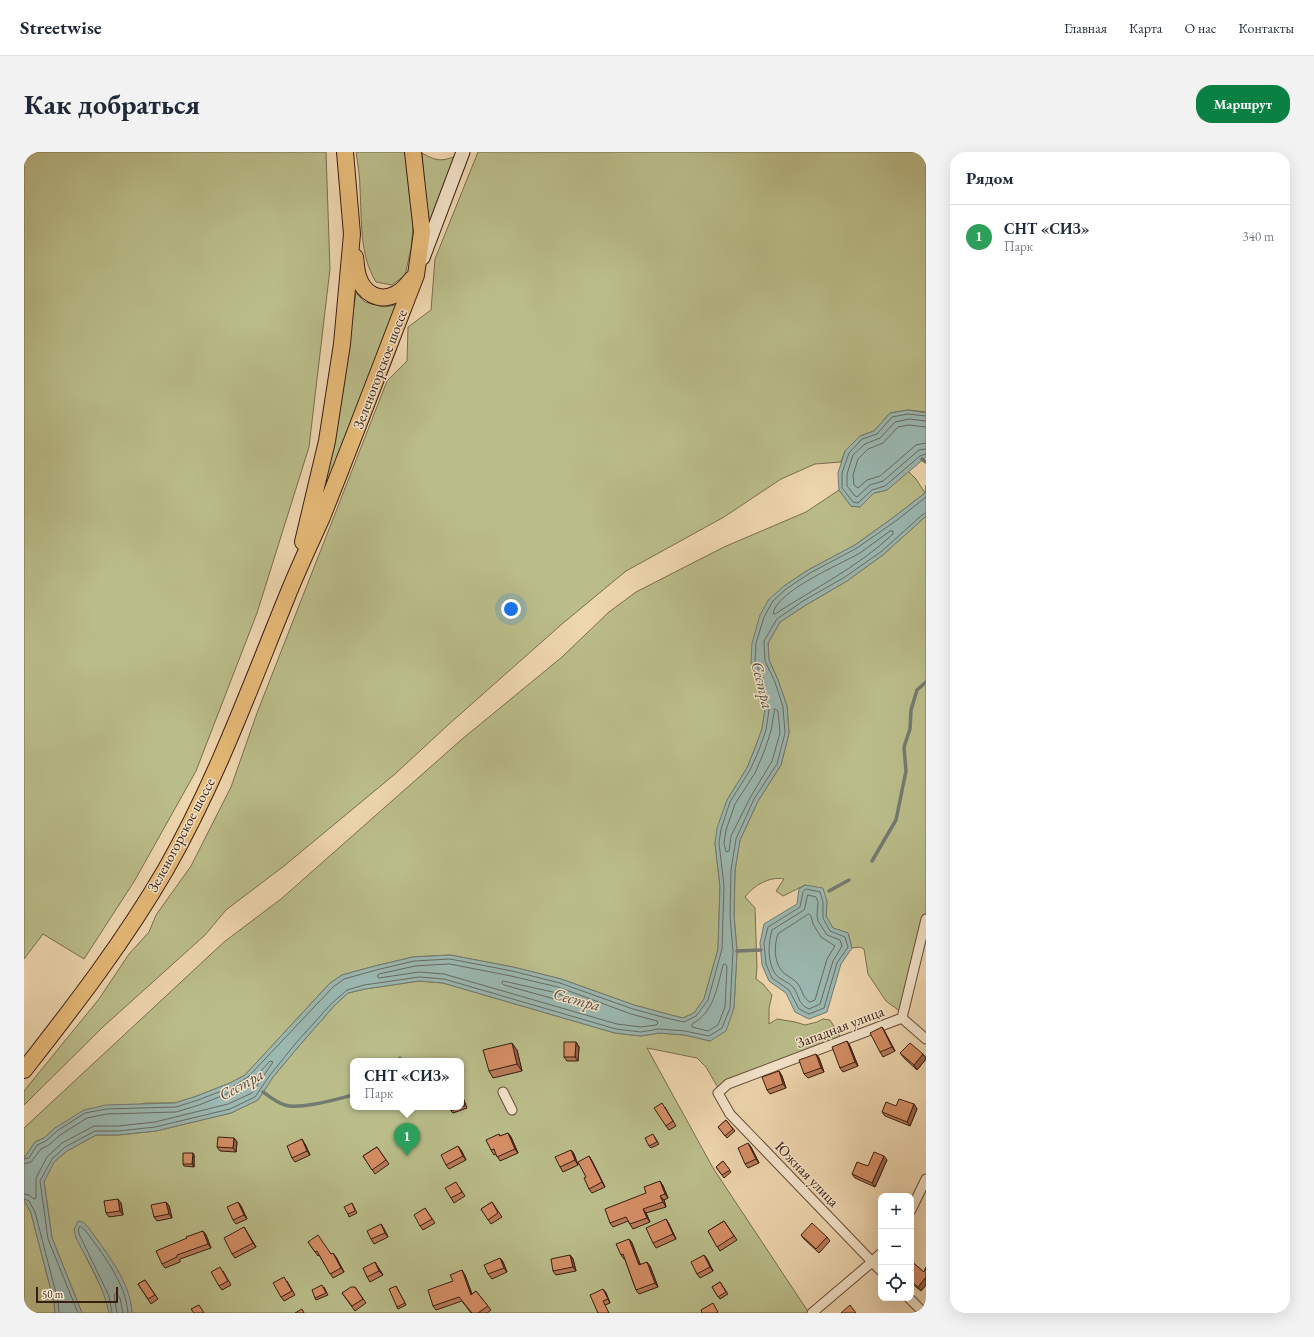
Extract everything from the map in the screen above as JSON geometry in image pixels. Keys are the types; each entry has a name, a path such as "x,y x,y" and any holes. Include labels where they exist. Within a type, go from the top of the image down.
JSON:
{"highway":[{"name":"Зеленогорское шоссе","path":"295,576 327,441 342,344 352,234 345,152"},
{"name":"Зеленогорское шоссе","path":"24,1070 100,970 139,914 197,810 226,748 295,576 321,519 416,275 422,232 413,152"},
{"path":"352,234 358,276 365,291 377,297 387,298 398,294 416,275"}],"main road":[{"path":"416,275 463,152"}],"street":[{"name":"Западная улица","path":"718,1093 728,1084 902,1018 926,919"},
{"path":"902,1018 926,1039"},
{"path":"503,1092 512,1110"},
{"name":"Южная улица","path":"718,1093 730,1114 878,1268"},
{"path":"914,1204 926,1179"},
{"path":"812,1313 878,1256"},
{"path":"912,1301 924,1313"}],"green space":[{"path":"24,152 326,152 330,269 309,447 257,613 196,771 135,880 84,959 43,934 24,959"},
{"path":"356,152 405,152 413,227 411,249 405,275 392,285 376,282 367,260 362,237 360,180"},
{"path":"478,152 926,152 926,412 908,410 890,413 874,431 860,436 845,451 841,462 815,464 781,479 724,517 626,571 562,624 395,774 284,866 226,910 205,935 104,1026 24,1105 24,1091 99,999 129,954 149,932 156,915 191,866 231,787 257,713 387,381 407,361 408,327 431,310 435,259"},
{"path":"422,153 439,160 456,156 428,230"},
{"path":"356,293 365,302 384,307 396,305 307,544 344,369"},
{"path":"908,471 916,479 925,493 855,545 808,570 784,586 751,663 759,679 765,709 762,729 747,768 727,800 715,843 720,886 718,949 704,999 694,1013 683,1018 667,1014 634,1005 561,979 513,967 450,955 413,957 342,975 330,983 245,1075 230,1083 175,1103 146,1103 55,1128 44,1138 35,1142 24,1160 24,1128 224,942 281,899 461,740 562,657 609,612 636,592 724,547 806,512 839,490 851,506 860,507 874,493 887,490"},
{"path":"926,516 926,919 902,1015 897,1009 886,1001 868,974 864,949 860,947 852,948 848,933 833,928 826,916 827,901 805,885 783,896 776,891 784,879 779,878 763,882 745,897 755,908 756,979 763,984 772,995 769,1008 769,1024 777,1019 805,1025 823,1019 830,1020 843,1041 720,1091 706,1067 697,1058 647,1048 713,1168 809,1313 132,1313 126,1291 114,1265 98,1240 83,1222 82,1249 106,1297 109,1313 82,1313 52,1238 44,1181 54,1162 67,1151 96,1135 118,1135 156,1131 231,1113 258,1100 273,1077 299,1046 334,1006 348,993 419,981 443,983 615,1033 641,1036 659,1033 685,1035 710,1041 734,1008 737,951 734,916 735,870 740,840 758,801 781,765 789,733 787,706 769,660 768,643 780,622 847,581 884,554"},
{"path":"24,1200 31,1213 54,1302 55,1313 24,1313"}],"water":[{"path":"908,410 926,413 926,457 887,490 874,493 860,507 851,506 839,490 838,473 845,451 860,436 874,431 890,413"},
{"name":"Сестра","path":"926,485 926,516 884,554 847,581 780,622 768,643 769,660 787,706 789,733 781,765 758,801 740,840 735,870 734,916 737,951 734,1008 726,1031 710,1041 685,1035 659,1033 641,1036 615,1033 443,983 419,981 348,993 334,1006 299,1046 273,1077 258,1100 231,1113 156,1131 118,1135 96,1135 67,1151 54,1162 44,1182 52,1238 82,1313 55,1313 54,1302 31,1213 24,1200 24,1160 35,1142 44,1138 55,1128 84,1110 106,1105 175,1103 230,1083 245,1075 330,983 342,975 413,957 450,955 513,967 561,979 634,1005 683,1018 694,1013 704,999 718,949 720,886 715,843 717,828 727,800 747,768 762,729 765,709 759,679 751,663 752,643 760,615 769,599 784,586 808,570 855,545 925,493"},
{"path":"805,885 823,888 827,901 826,916 833,928 848,933 852,948 841,964 827,1012 809,1019 795,1012 786,993 769,981 762,965 760,943 764,924 797,904 799,889"},
{"path":"78,1221 83,1222 88,1227 116,1267 131,1301 132,1313 109,1313 103,1293 91,1265 76,1238 74,1230"}],"building":[{"path":"882,1027 892,1047 880,1052 870,1033"},
{"path":"847,1041 855,1062 840,1068 832,1047"},
{"path":"564,1042 576,1042 575,1057 564,1057"},
{"path":"512,1043 517,1064 489,1071 483,1050"},
{"path":"910,1043 923,1054 914,1065 900,1053"},
{"path":"816,1054 821,1068 804,1074 799,1060"},
{"path":"779,1071 783,1084 767,1090 762,1077"},
{"path":"899,1099 914,1104 907,1122 882,1112 886,1102 896,1106"},
{"path":"662,1103 673,1121 666,1126 654,1108"},
{"path":"726,1120 733,1129 725,1136 718,1127"},
{"path":"508,1133 515,1149 497,1157 494,1149 491,1150 486,1140 499,1134 500,1136"},
{"path":"653,1134 657,1142 649,1146 645,1138"},
{"path":"218,1137 234,1138 233,1148 217,1147"},
{"path":"302,1139 307,1151 292,1158 287,1146"},
{"path":"748,1143 756,1159 745,1164 738,1148"},
{"path":"458,1146 463,1156 446,1165 441,1155"},
{"path":"377,1147 386,1160 372,1170 363,1156"},
{"path":"571,1150 575,1160 560,1167 555,1157"},
{"path":"874,1152 884,1156 872,1183 852,1174 857,1162 868,1166"},
{"path":"183,1153 193,1153 192,1164 183,1164"},
{"path":"589,1156 602,1182 589,1189 584,1178 586,1177 578,1162"},
{"path":"723,1161 730,1170 722,1175 716,1167"},
{"path":"660,1181 665,1194 660,1196 663,1202 643,1209 647,1218 630,1224 626,1217 610,1223 605,1209 646,1193 644,1187"},
{"path":"456,1182 462,1192 451,1198 445,1188"},
{"path":"118,1199 120,1211 106,1213 104,1201"},
{"path":"166,1202 169,1214 154,1217 151,1205"},
{"path":"238,1202 244,1215 233,1220 227,1207"},
{"path":"492,1202 498,1213 488,1220 481,1209"},
{"path":"352,1203 355,1211 348,1214 344,1207"},
{"path":"425,1208 432,1219 420,1226 414,1215"},
{"path":"666,1219 673,1234 653,1243 646,1228"},
{"path":"724,1221 734,1236 717,1247 708,1231"},
{"path":"812,1223 827,1237 816,1249 801,1235"},
{"path":"381,1224 385,1233 371,1239 367,1231"},
{"path":"244,1227 253,1243 232,1254 224,1238"},
{"path":"203,1231 208,1244 177,1255 177,1257 162,1264 156,1251"},
{"path":"318,1235 331,1254 333,1253 341,1268 330,1274 317,1251 315,1252 308,1242"},
{"path":"629,1239 639,1265 647,1262 655,1283 636,1290 623,1254 621,1255 616,1244"},
{"path":"570,1255 573,1267 553,1271 551,1259"},
{"path":"704,1255 710,1267 697,1274 691,1262"},
{"path":"500,1258 504,1268 488,1274 484,1265"},
{"path":"375,1262 379,1271 367,1277 363,1268"},
{"path":"914,1264 924,1272 926,1267 926,1277 918,1287 914,1284"},
{"path":"220,1267 228,1281 219,1286 211,1272"},
{"path":"462,1270 471,1295 476,1291 488,1306 478,1313 472,1313 459,1297 433,1306 428,1290 453,1281 450,1275"},
{"path":"284,1277 292,1291 281,1297 273,1283"},
{"path":"145,1280 155,1295 148,1299 138,1284"},
{"path":"720,1282 726,1292 718,1297 712,1287"},
{"path":"322,1285 326,1293 315,1298 312,1290"},
{"path":"396,1286 405,1303 397,1307 389,1289"},
{"path":"351,1287 355,1287 363,1299 352,1306 342,1293"},
{"path":"603,1289 608,1299 603,1301 609,1313 598,1313 590,1295"},
{"path":"713,1303 718,1312 702,1313 701,1310"},
{"path":"199,1305 204,1313 194,1313 191,1309"},
{"path":"850,1305 856,1313 841,1313"},
{"path":"302,1309 304,1313 295,1313"}],"waterway":[{"path":"922,459 926,462"},
{"path":"872,861 896,820 906,771 904,747 910,729 911,710 917,690 926,682"},
{"path":"829,891 849,880"},
{"path":"737,951 761,950"},
{"name":"Сестра","path":"263,1092 279,1103 292,1106 309,1105 350,1096"}],"place":[{"name":"СНТ «СИЗ»","path":"407,1156"}]}
